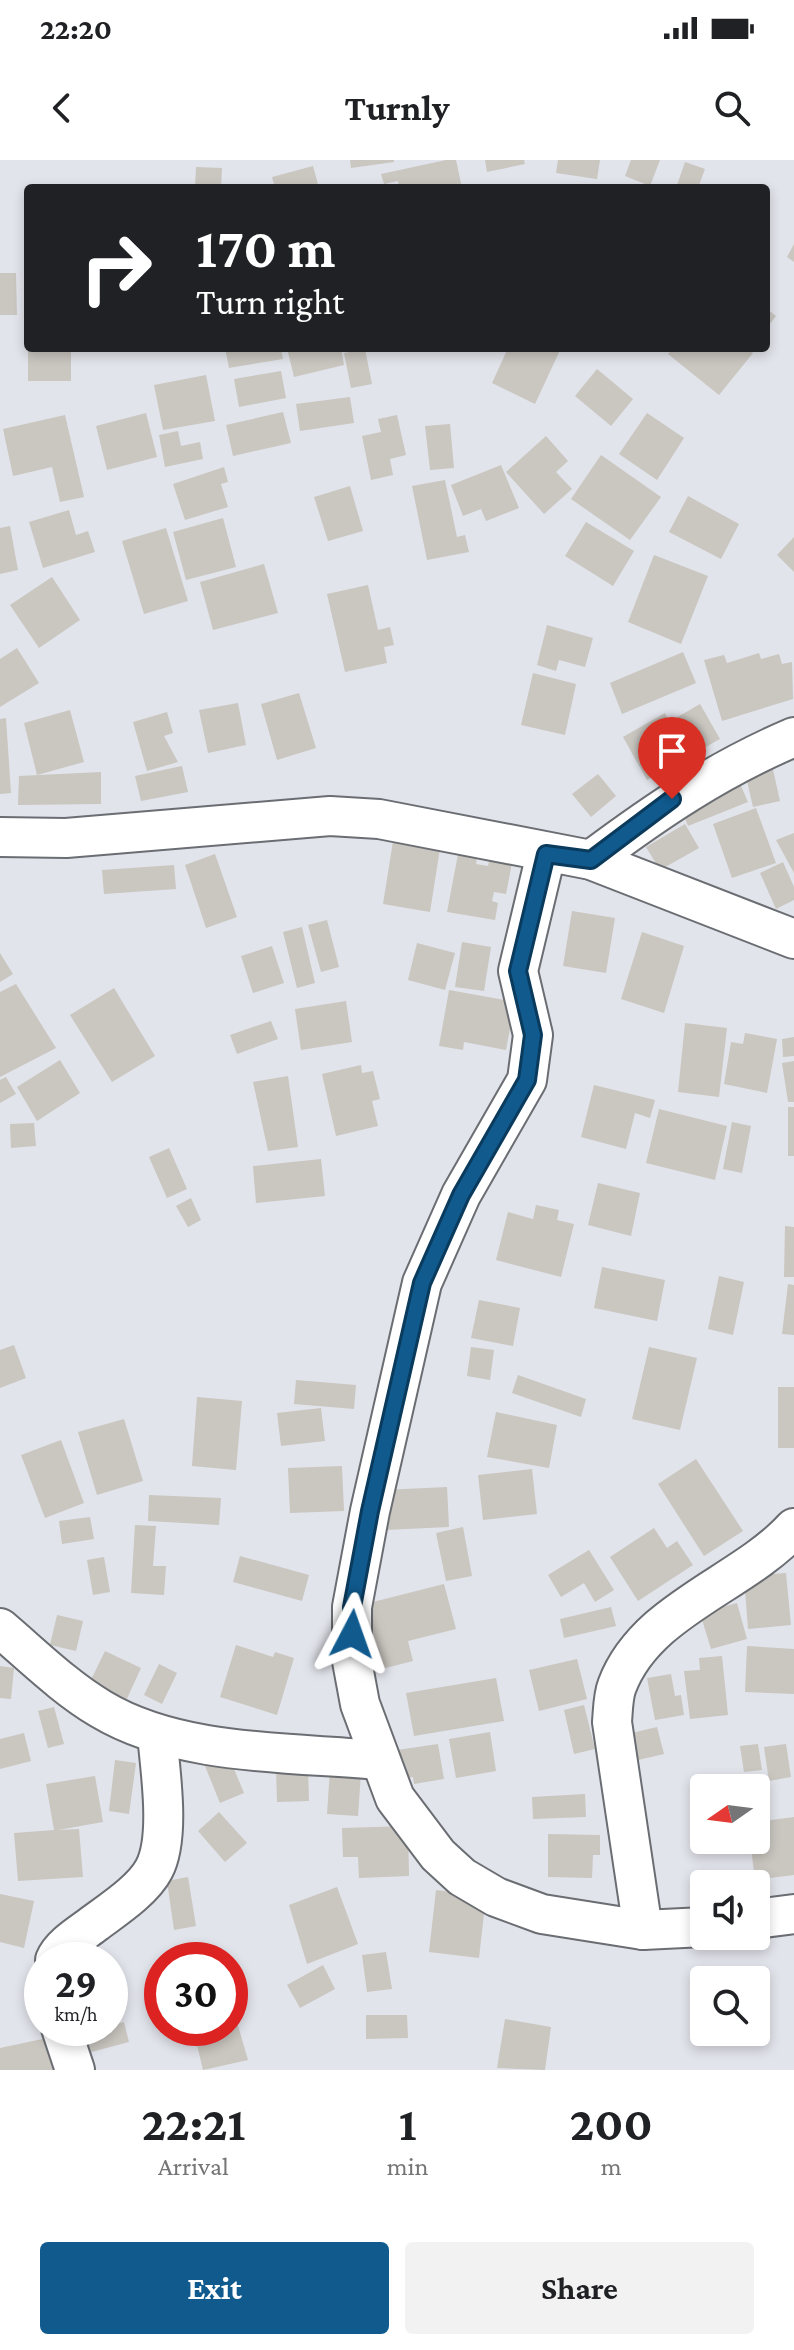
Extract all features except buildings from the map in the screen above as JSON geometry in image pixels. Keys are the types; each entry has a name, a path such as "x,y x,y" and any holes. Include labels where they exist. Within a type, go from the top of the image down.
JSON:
{"street":[{"path":"591,860 672,799 735,762 794,737"},
{"path":"0,837 66,838 330,816 379,819 546,854 591,860 794,939"},
{"path":"546,854 518,971 533,1035 527,1080 461,1195 422,1283 370,1511 352,1607 352,1661 360,1704 378,1760 395,1798 438,1855 462,1877 496,1897 542,1914 643,1930 690,1928"},
{"path":"643,1930 612,1722 616,1687 656,1631 754,1562 794,1528"},
{"path":"0,1628 72,1691 104,1711 157,1734 192,1743 378,1760"},
{"path":"71,1942 145,1882 155,1868 160,1844 162,1793 157,1734"},
{"path":"770,1917 794,1914"},
{"path":"67,2046 75,2070"}],"route":[{"path":"352,1634 352,1607 370,1511 422,1283 461,1195 500,1132 527,1080 533,1035 518,971 546,854 591,860 672,799"}]}
